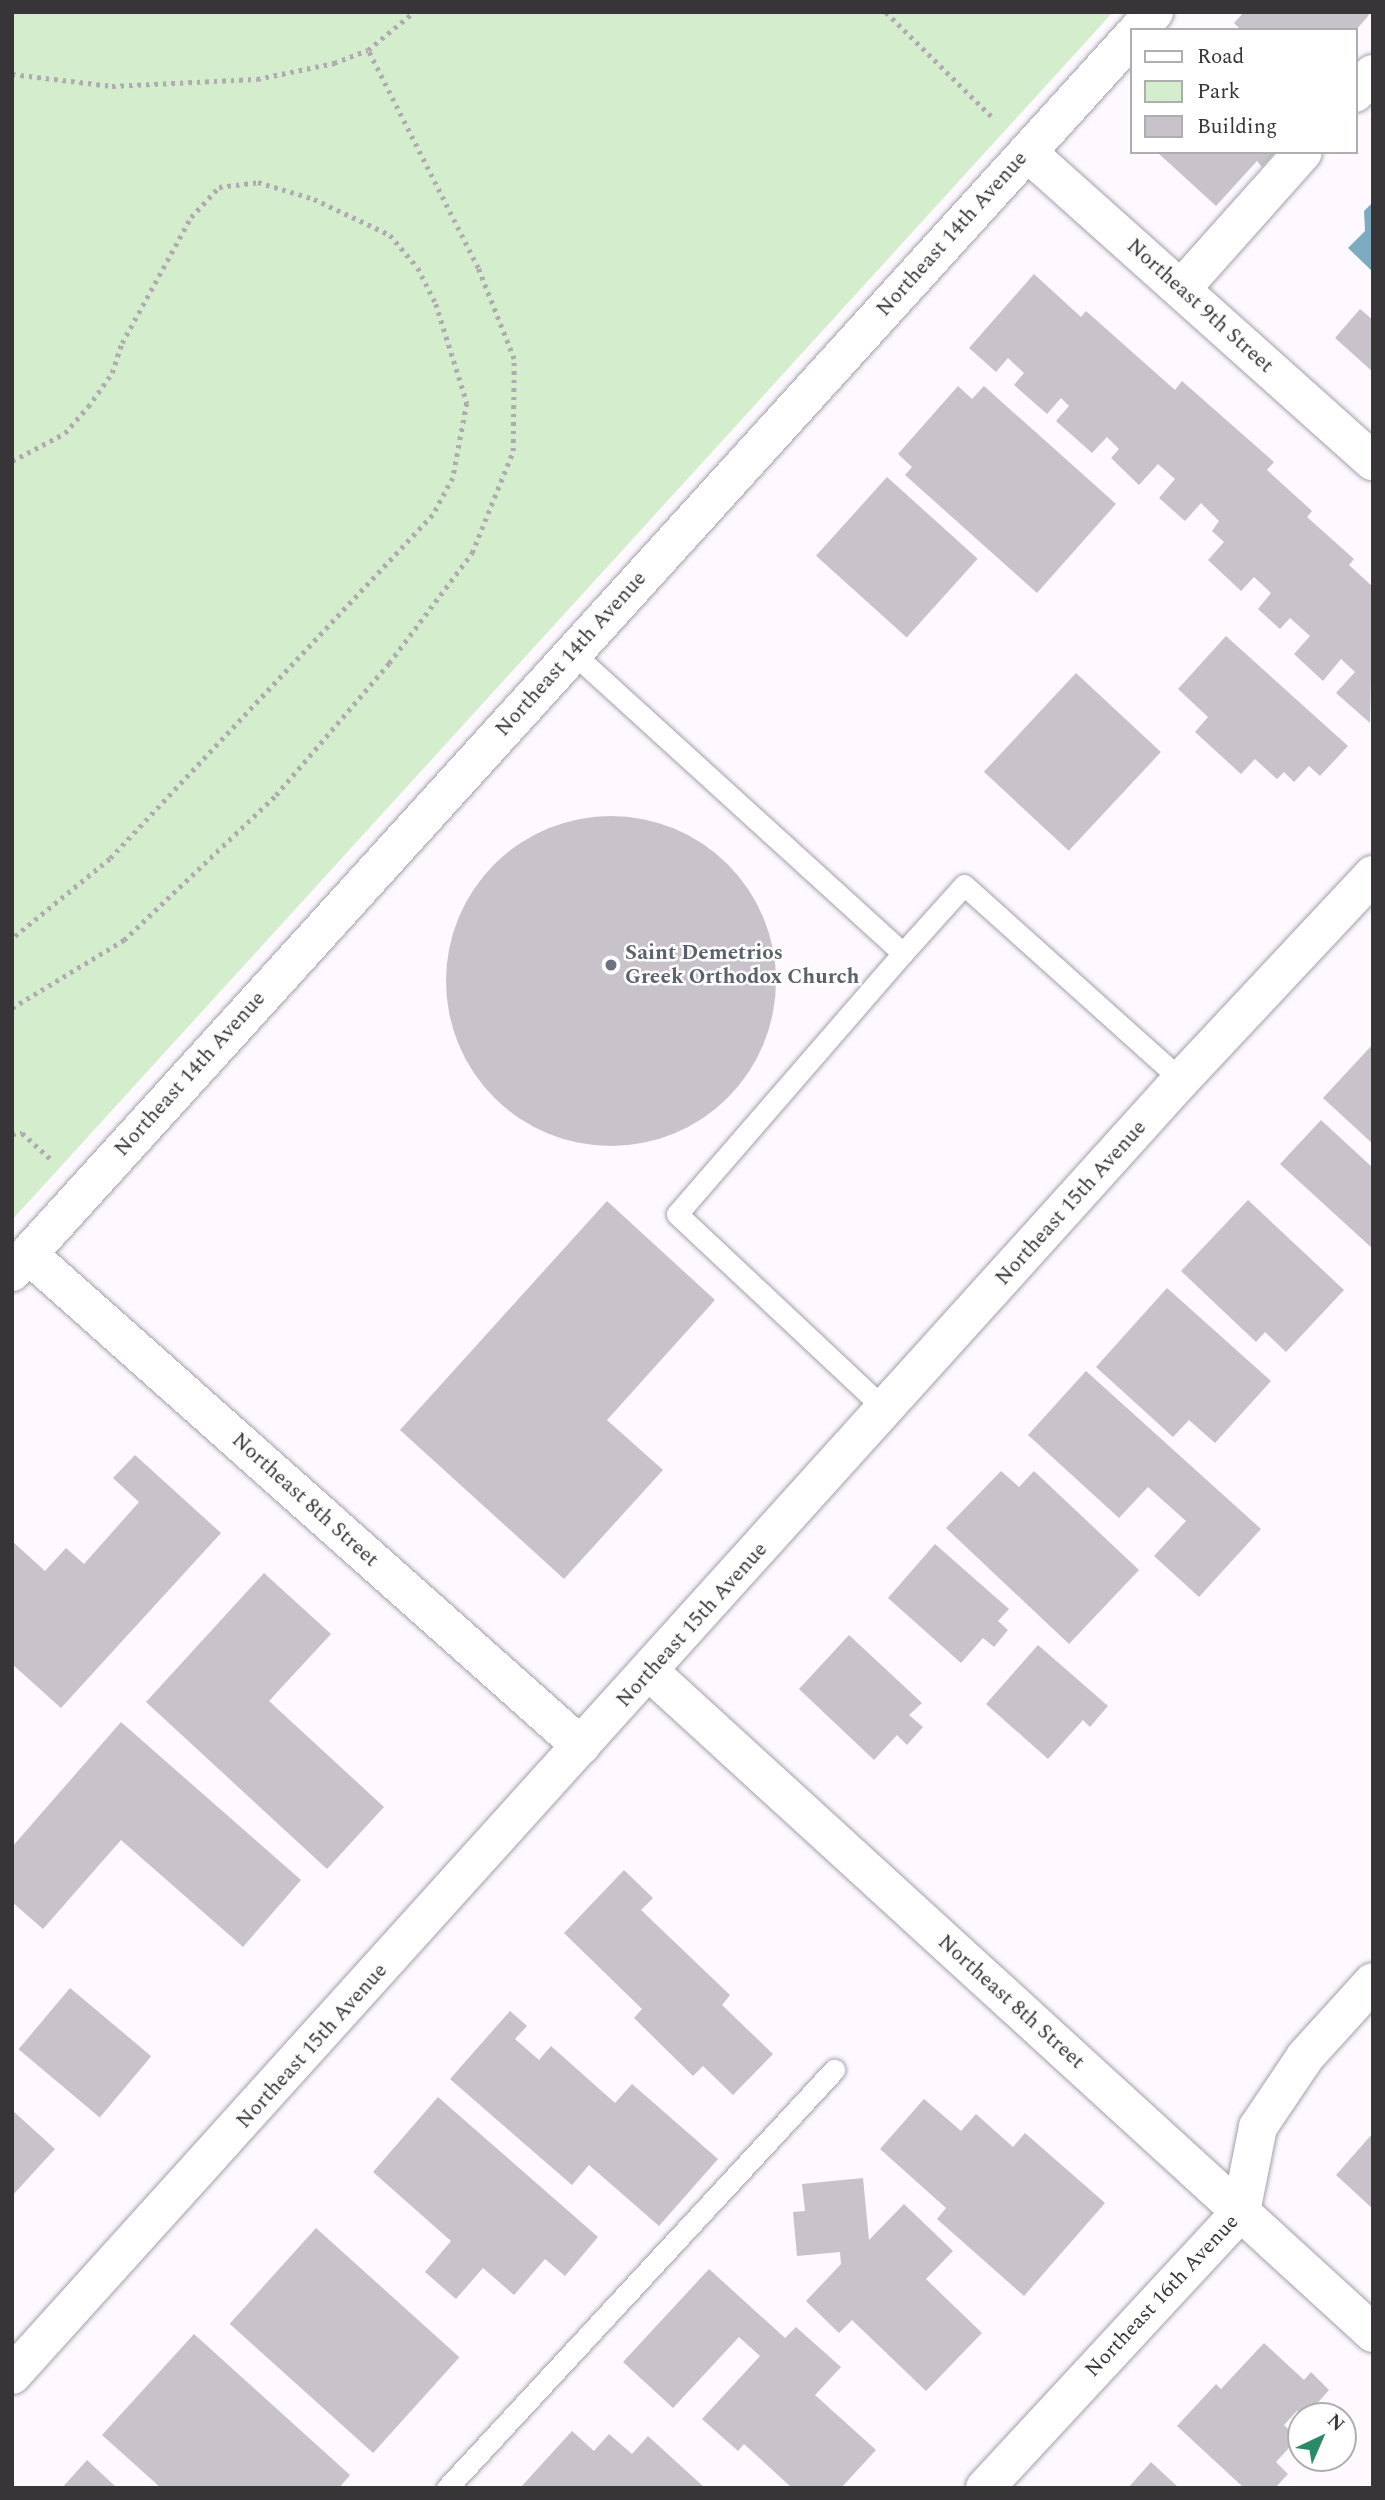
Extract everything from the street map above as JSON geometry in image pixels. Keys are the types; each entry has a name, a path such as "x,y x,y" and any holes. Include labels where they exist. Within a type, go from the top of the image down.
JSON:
{"street":[{"path":"1140,28 1154,12"},
{"name":"Northeast 14th Avenue","path":"20,1263 1130,39"},
{"path":"1357,91 1373,74"},
{"name":"Northeast 9th Street","path":"1027,152 1373,461"},
{"path":"1181,289 1301,154"},
{"name":"Northeast 15th Avenue","path":"12,2375 650,1672 1181,1080 1373,875"},
{"name":"Northeast 8th Street","path":"20,1263 581,1746"},
{"name":"Northeast 8th Street","path":"650,1672 1373,2333"},
{"name":"Northeast 16th Avenue","path":"985,2488 1241,2212 1258,2127 1305,2057 1373,1982"}],"lane":[{"path":"573,653 904,953"},
{"path":"886,1410 677,1214 964,885 1181,1080"},
{"path":"447,2488 834,2070"}],"path":[{"path":"12,74 113,86 257,79 334,63 368,50 414,12"},
{"path":"886,12 1027,152"},
{"path":"12,1008 124,940 276,795 389,663 471,553 513,451 514,359 478,268 368,50"},
{"path":"12,461 65,433 88,407 112,373 122,343 191,218 219,187 258,182 314,199 390,235 418,268 436,304 467,403 453,478 433,515 110,859 12,939"}],"green space":[{"path":"12,12 1113,12 12,1220"}],"water":[{"path":"1373,202 1373,272 1348,248 1365,231 1364,211"}],"building":[{"path":"1244,12 1365,12 1369,15 1357,29 1239,28 1234,23"},
{"path":"1159,154 1273,154 1262,167 1257,161 1216,206"},
{"path":"1034,274 1081,317 1086,311 1175,390 1182,381 1274,462 1267,470 1312,511 1307,517 1354,559 1349,565 1373,587 1370,723 1336,693 1355,672 1341,659 1323,681 1294,654 1310,636 1290,618 1280,629 1258,609 1271,593 1254,577 1241,591 1208,560 1224,542 1212,531 1219,521 1201,503 1185,521 1159,498 1175,479 1158,464 1139,485 1111,458 1119,449 1107,437 1092,453 1056,421 1069,406 1061,398 1047,414 1014,385 1024,373 1008,358 996,372 969,348"},
{"path":"1360,309 1373,320 1373,372 1335,338"},
{"path":"958,386 972,399 984,386 1116,504 1037,593 905,475 912,467 898,454"},
{"path":"887,477 978,559 907,637 816,556"},
{"path":"1226,636 1348,746 1320,776 1309,766 1294,782 1284,772 1277,779 1255,759 1241,774 1195,732 1208,717 1178,689"},
{"path":"1076,673 1161,752 1069,851 984,772"},
{"name":"Saint Demetrios Greek Orthodox Church","path":"611,816 643,819 674,829 703,844 728,864 748,889 763,918 773,949 776,981 773,1013 763,1044 748,1073 728,1098 703,1118 674,1133 643,1143 611,1146 579,1143 548,1133 519,1118 494,1098 474,1073 459,1044 449,1013 446,981 449,949 459,918 474,889 494,864 519,844 548,829 579,819"},
{"path":"1373,1044 1373,1144 1323,1098"},
{"path":"1321,1120 1373,1168 1373,1249 1280,1164"},
{"path":"1248,1200 1344,1290 1286,1352 1265,1332 1256,1342 1181,1271"},
{"path":"607,1201 715,1300 607,1420 663,1470 564,1579 400,1430"},
{"path":"1167,1288 1271,1381 1215,1443 1189,1420 1173,1437 1096,1367"},
{"path":"1086,1371 1261,1529 1199,1597 1154,1556 1186,1521 1148,1487 1119,1518 1028,1435"},
{"path":"135,1455 221,1533 61,1708 12,1664 12,1541 45,1571 66,1548 84,1564 139,1502 113,1478"},
{"path":"1001,1471 1019,1487 1034,1471 1139,1570 1069,1644 946,1528"},
{"path":"935,1544 1009,1609 998,1621 1008,1630 994,1647 983,1638 961,1663 888,1598"},
{"path":"264,1573 331,1634 269,1701 384,1807 327,1869 146,1702"},
{"path":"849,1635 922,1703 909,1715 923,1727 907,1745 897,1735 874,1760 799,1689"},
{"path":"1038,1645 1108,1706 1090,1727 1083,1720 1048,1759 986,1704"},
{"path":"121,1722 301,1880 243,1947 121,1840 43,1929 12,1902 12,1847"},
{"path":"624,1870 653,1898 641,1910 730,1995 722,2005 773,2054 733,2095 703,2066 693,2076 634,2018 642,2009 564,1933"},
{"path":"70,1988 151,2056 100,2117 19,2049"},
{"path":"510,2011 527,2026 515,2039 539,2060 551,2046 615,2103 632,2084 718,2159 659,2226 589,2165 572,2185 450,2079"},
{"path":"438,2097 598,2237 565,2276 545,2259 514,2295 483,2268 456,2299 425,2272 451,2241 373,2172"},
{"path":"924,2099 961,2131 976,2114 1013,2147 1025,2133 1105,2203 1024,2296 937,2219 946,2208 880,2149"},
{"path":"12,2110 55,2149 12,2196"},
{"path":"1373,2133 1373,2209 1336,2175"},
{"path":"863,2178 869,2240 904,2204 953,2251 926,2279 982,2333 926,2391 852,2320 839,2333 806,2301 841,2264 840,2252 797,2256 793,2212 805,2211 802,2184"},
{"path":"316,2228 459,2357 373,2453 230,2324"},
{"path":"709,2269 785,2338 796,2327 841,2367 815,2395 876,2450 841,2488 792,2488 744,2444 738,2451 702,2419 760,2356 739,2337 673,2408 623,2362"},
{"path":"194,2334 350,2475 339,2488 161,2488 102,2435"},
{"path":"1264,2343 1304,2380 1311,2372 1329,2390 1318,2402 1287,2402 1287,2422 1284,2425 1287,2428 1287,2450 1276,2462 1288,2474 1275,2488 1244,2488 1177,2426 1216,2384 1221,2389"},
{"path":"572,2431 594,2451 609,2434 632,2454 648,2436 705,2488 520,2488"},
{"path":"87,2460 117,2488 62,2488"},
{"path":"1151,2462 1179,2488 1128,2488"}],"place":[{"name":"Saint Demetrios Greek Orthodox Church","path":"611,965"}]}
